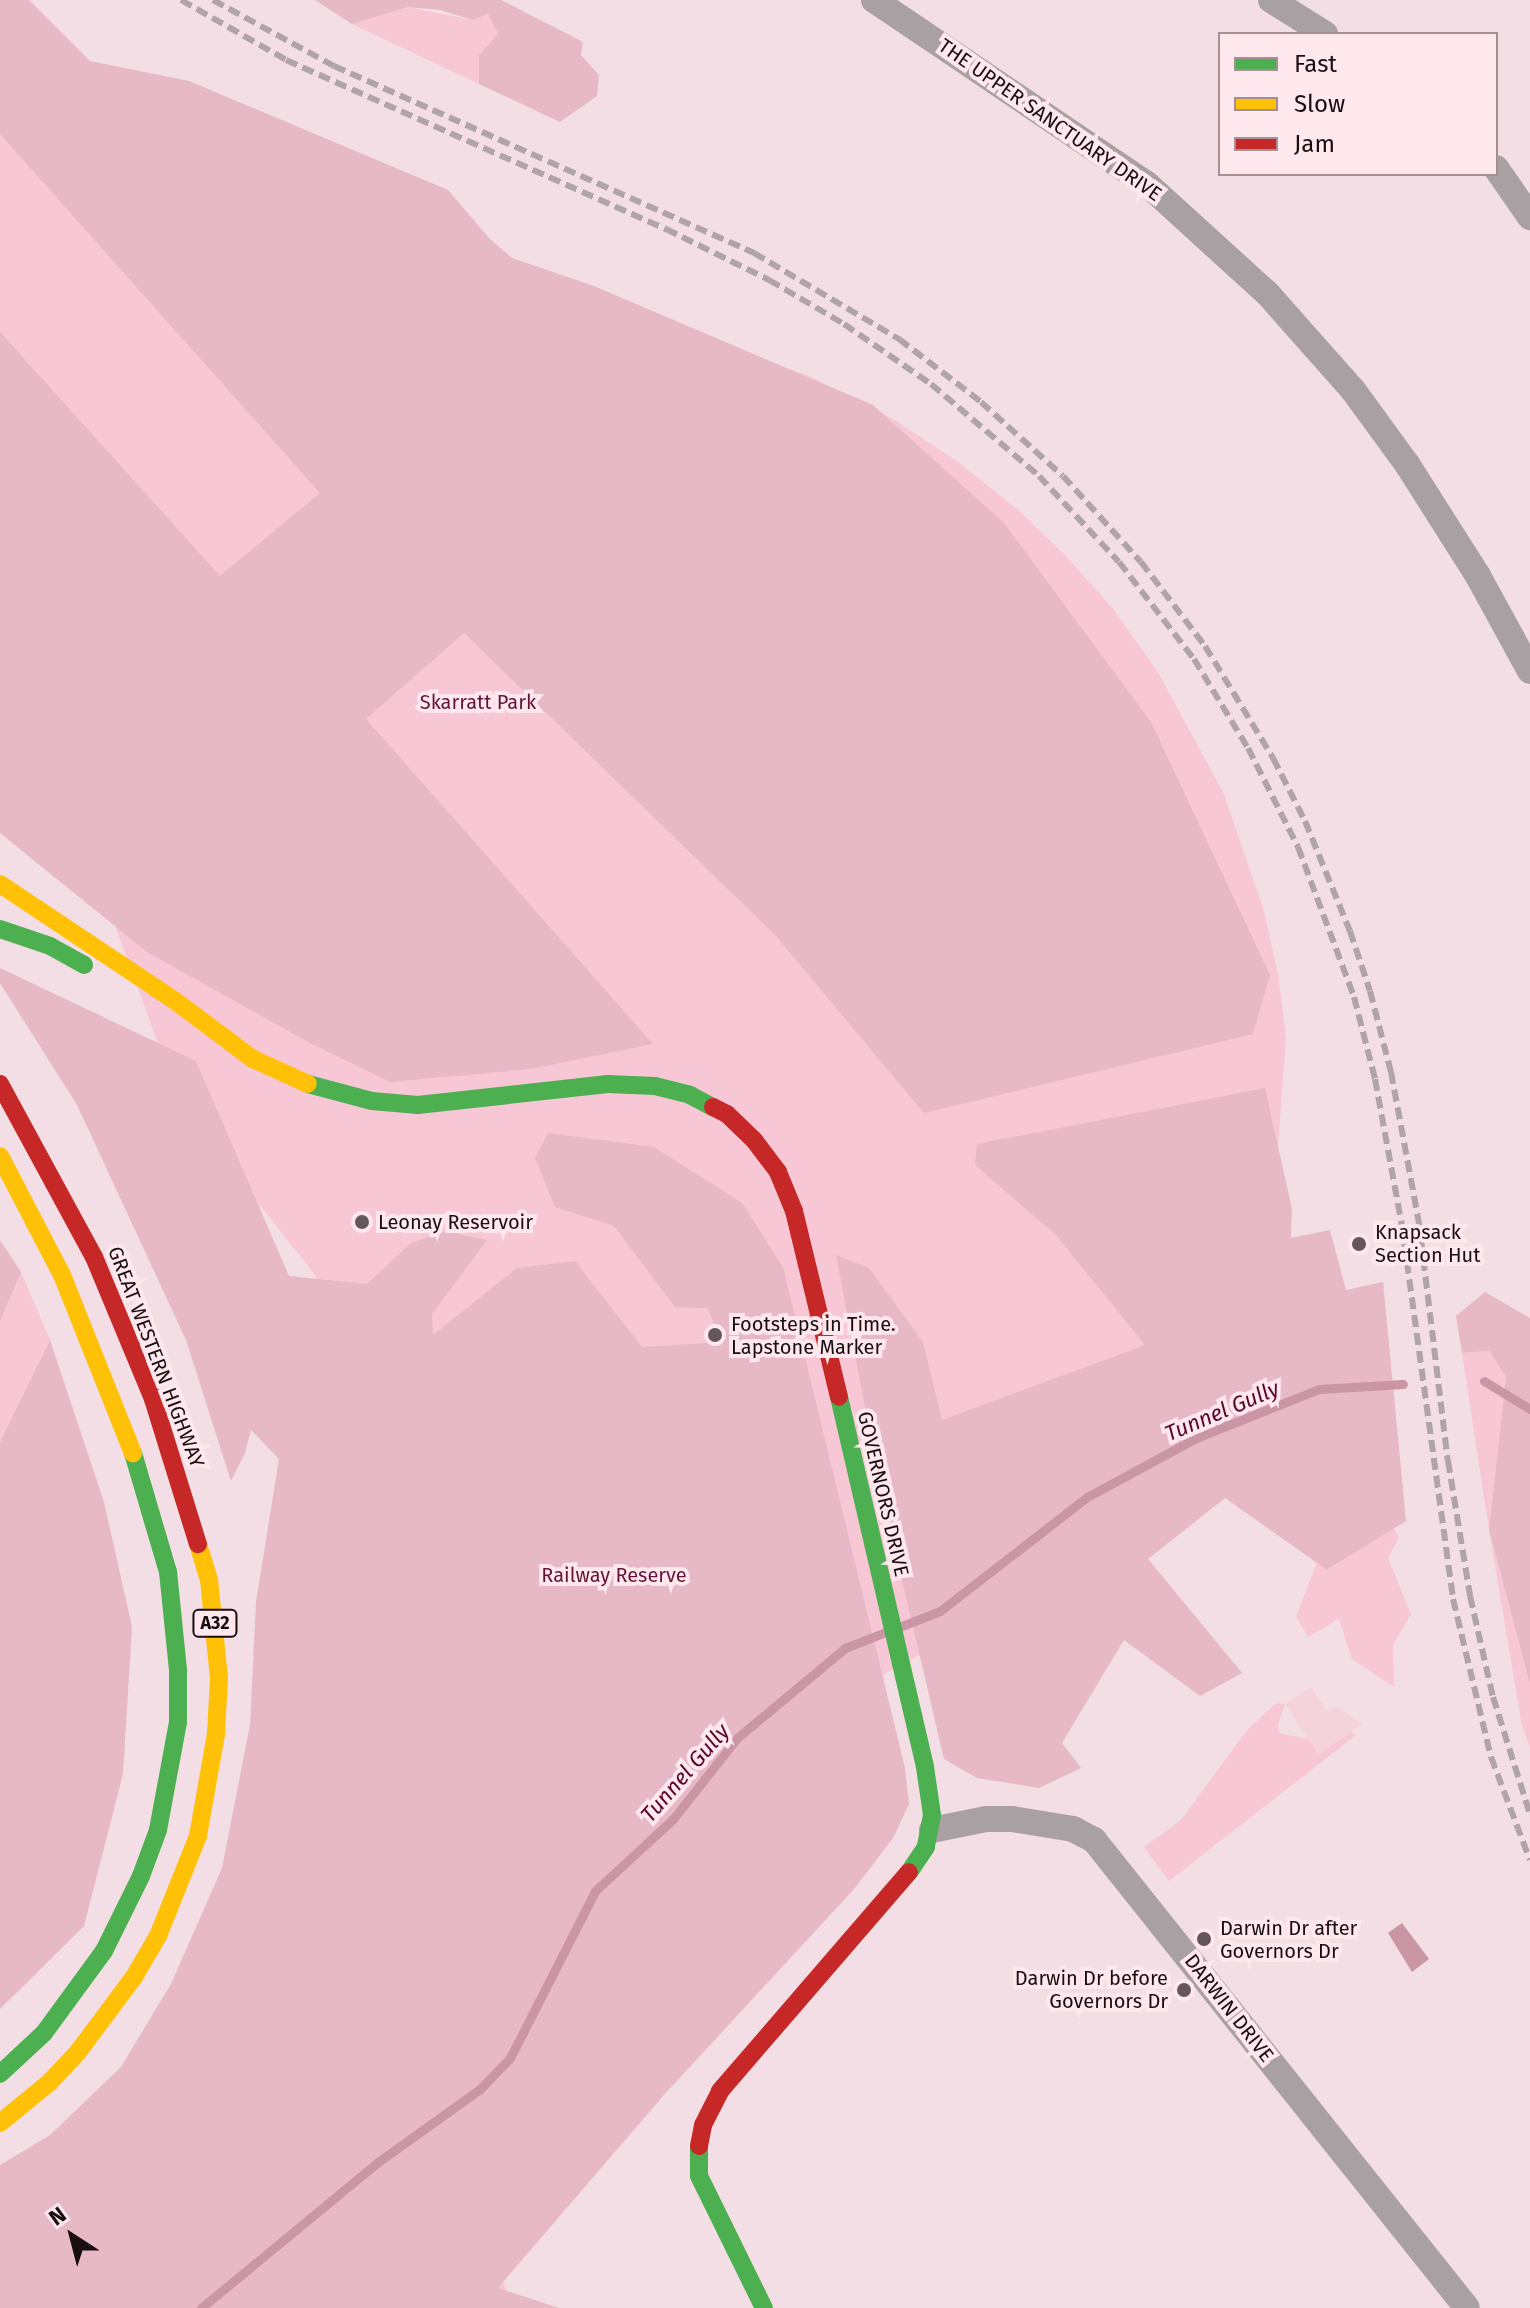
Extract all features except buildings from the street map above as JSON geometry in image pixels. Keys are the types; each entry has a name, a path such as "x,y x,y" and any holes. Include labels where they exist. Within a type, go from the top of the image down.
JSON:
{"main road":[{"path":"0,884 174,1000 247,1054"},
{"path":"0,929 50,946 102,976"},
{"path":"127,991 164,1015 247,1054"},
{"name":"GOVERNORS DRIVE","path":"247,1054 318,1089 372,1101 440,1105 608,1084 638,1084 690,1095 727,1114 765,1154 794,1211 925,1767 932,1830"},
{"name":"GREAT WESTERN HIGHWAY","path":"0,1084 94,1257 153,1399 209,1580 219,1678 216,1734 198,1836 158,1936 113,2008 78,2052 50,2082 0,2123"},
{"name":"A32","path":"0,1156 62,1275 136,1460 168,1572 178,1683 178,1722 158,1830 141,1876 104,1951 78,1991 44,2033 0,2074"},
{"path":"764,2308 699,2176 697,2159 703,2125 720,2091 910,1871 932,1830"}],"street":[{"name":"THE UPPER SANCTUARY DRIVE","path":"874,0 1147,184 1268,294 1343,378 1407,464 1462,549 1526,659"},
{"path":"1271,0 1322,32"},
{"path":"1498,171 1530,217"},
{"name":"DARWIN DRIVE","path":"932,1830 986,1819 1012,1819 1073,1829 1094,1840 1467,2308"}],"shaded area":[{"path":"1311,1687 1327,1712 1336,1706 1362,1724 1318,1754 1285,1704"},
{"path":"1402,1923 1429,1959 1412,1972 1388,1933"}],"green space":[{"name":"Skarratt Park","path":"0,0 29,0 90,61 189,81 448,190 489,238 512,258 594,286 873,405 1004,523 1151,722 1270,975 1253,1034 924,1113 775,935 464,633 366,719 653,1044 531,1069 390,1082 308,1042 147,952 0,833 0,332 220,576 320,493 0,134"},
{"path":"315,0 501,0 583,42 581,55 599,75 597,96 560,122 479,84 479,55 498,34 488,14 473,20 440,10 408,7 352,24"},
{"path":"408,7 473,20 489,14 498,34 479,55 479,84 352,24"},
{"name":"Skarratt Park","path":"0,9 65,60 488,260 809,376 893,419 958,462 1018,510 1066,556 1114,610 1159,674 1224,794 1264,911 1279,980 1286,1038 1261,1379 927,1651 886,1673 669,1848 441,2156 516,2308 0,2308 173,2078 350,1395 315,1275 233,1171 195,1145 100,884 0,803"},
{"name":"Railway Reserve","path":"0,968 196,1061 289,1276 367,1284 411,1243 445,1231 487,1240 432,1314 433,1335 517,1268 575,1261 642,1347 723,1342 707,1308 675,1307 614,1226 555,1207 535,1158 548,1133 654,1147 742,1203 783,1267 905,1768 909,1804 893,1838 855,1888 663,2096 498,2288 559,2308 0,2308 0,2165 50,2135 121,2067 171,1984 222,1868 250,1725 256,1602 279,1459 251,1430 245,1453 231,1481 186,1340 77,1105 0,983"},
{"path":"1265,1088 1292,1209 1291,1238 1330,1230 1346,1290 1383,1282 1406,1521 1327,1570 1225,1498 1148,1559 1242,1673 1200,1696 1124,1640 1062,1743 1081,1768 1039,1788 977,1778 944,1759 881,1491 836,1255 869,1268 923,1342 942,1420 1145,1345 1056,1235 975,1165 977,1144"},
{"path":"0,1240 21,1272 0,1321"},
{"path":"21,1272 50,1340 0,1442 0,1321"},
{"path":"1485,1292 1530,1318 1530,1684 1489,1530 1506,1377 1489,1351 1462,1353 1456,1316"},
{"path":"50,1340 104,1502 132,1627 123,1774 84,1926 0,2009 0,1442"},
{"path":"1489,1351 1506,1377 1489,1530 1462,1353"},
{"path":"1394,1528 1399,1538 1388,1558 1411,1614 1393,1645 1394,1687 1352,1659 1339,1619 1308,1637 1296,1616 1317,1563 1328,1570"},
{"path":"1489,1530 1530,1684 1530,1747 1522,1726"},
{"path":"1276,1703 1285,1704 1278,1724 1279,1733 1309,1739 1318,1754 1351,1732 1356,1735 1169,1881 1144,1847 1181,1820 1247,1730"}],"waterway":[{"name":"Tunnel Gully","path":"1484,1381 1530,1409"},
{"name":"Tunnel Gully","path":"902,1626 940,1611 1087,1497 1196,1438 1319,1389 1403,1384"},
{"name":"Tunnel Gully","path":"201,2308 378,2162 480,2089 510,2058 595,1891 673,1819 737,1738 845,1648 888,1631"}],"railway":[{"path":"181,0 286,60 666,229 769,280 844,324 931,384 1039,476 1119,562 1194,659 1248,748 1298,847 1354,997 1375,1079 1402,1226 1453,1599 1491,1757 1530,1860"},
{"path":"213,0 334,66 754,253 899,339 981,402 1063,476 1141,562 1205,646 1273,758 1305,821 1350,931 1370,991 1391,1072 1419,1223 1448,1461 1470,1596 1493,1697 1530,1814"}],"traffic: fast":[{"path":"0,929 50,946 84,965"},
{"path":"308,1084 372,1101 418,1105 608,1084 655,1086 690,1095 713,1107"},
{"path":"839,1397 925,1767 932,1815 926,1847 909,1872"},
{"path":"0,2074 44,2033 104,1951 141,1876 158,1830 178,1722 178,1670 168,1572 133,1453"},
{"path":"699,2146 699,2176 764,2308"}],"traffic: slow":[{"path":"0,884 174,1000 253,1059 308,1084"},
{"path":"0,1156 62,1275 133,1453"},
{"path":"0,2123 50,2082 78,2052 134,1977 158,1936 198,1836 216,1734 219,1678 209,1580 198,1544"}],"traffic: jam":[{"path":"0,1084 94,1257 153,1399 198,1544"},
{"path":"713,1107 727,1114 754,1140 778,1172 794,1211 839,1397"},
{"path":"699,2146 703,2125 720,2091 909,1872"}],"place":[{"name":"Leonay Reservoir","path":"362,1222"},
{"name":"Knapsack Section Hut","path":"1359,1244"},
{"name":"Footsteps in Time. Lapstone Marker","path":"715,1335"},
{"name":"Darwin Dr after Governors Dr","path":"1204,1939"},
{"name":"Darwin Dr before Governors Dr","path":"1184,1990"}]}
